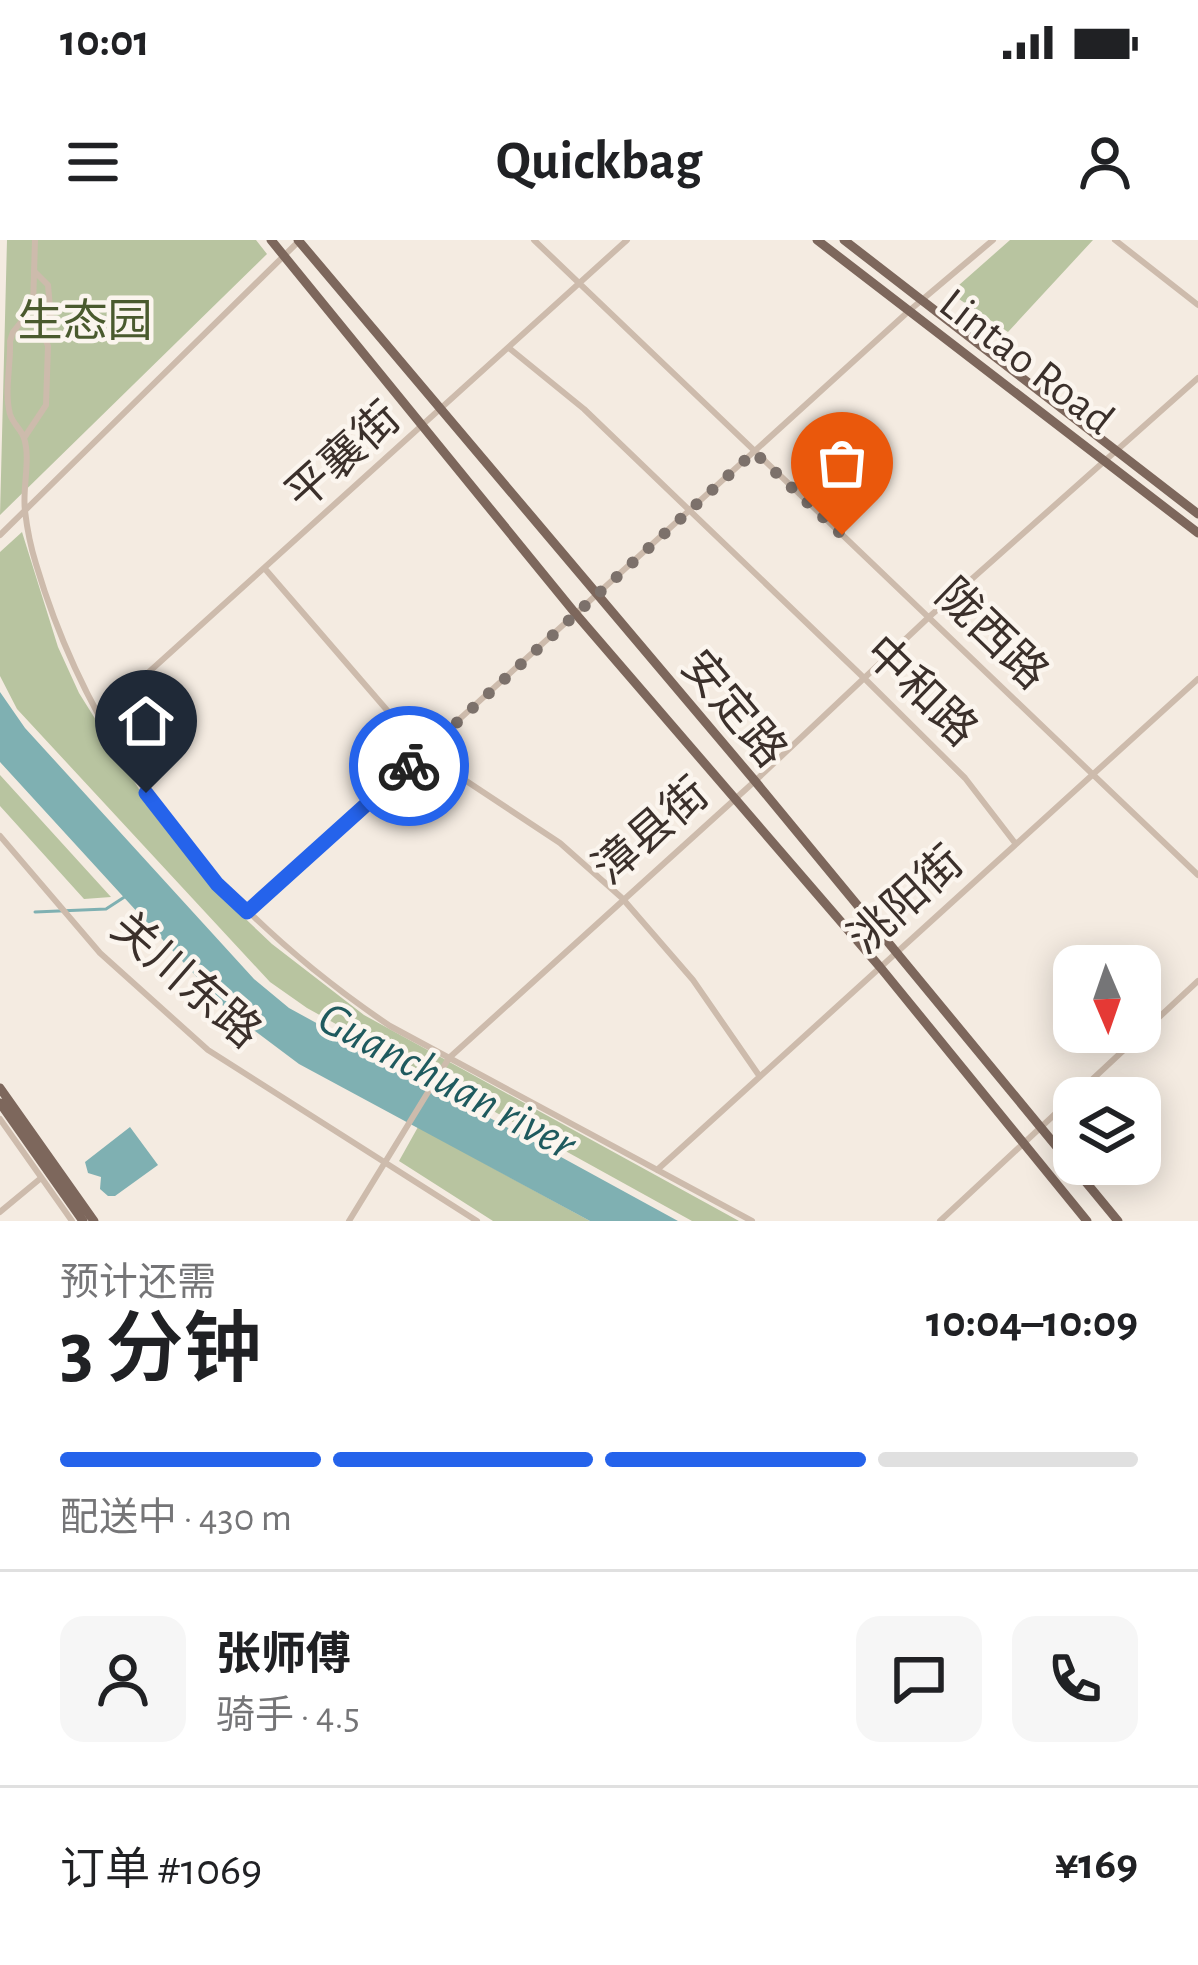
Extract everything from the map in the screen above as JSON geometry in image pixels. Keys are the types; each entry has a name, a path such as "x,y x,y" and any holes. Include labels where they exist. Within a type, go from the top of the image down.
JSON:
{"main road":[{"name":"安定路","path":"271,240 575,613 880,967 1087,1221"},
{"name":"安定路","path":"299,240 1118,1221"},
{"name":"Lintao Road","path":"817,240 1198,533"},
{"name":"Lintao Road","path":"844,240 1198,514"},
{"path":"0,1088 94,1221"},
{"path":"0,1103 83,1221"}],"street":[{"path":"24,439 46,405 48,346 33,307 35,240"},
{"path":"0,535 299,240"},
{"name":"陇西路","path":"534,240 1198,875"},
{"name":"平襄街","path":"98,718 627,240"},
{"path":"247,912 993,240"},
{"path":"1115,240 1198,305"},
{"path":"34,271 48,285 51,319 40,324"},
{"path":"33,307 10,341 10,412 24,439 25,510 56,627 98,718 166,822 247,912 345,996 389,1026 752,1221"},
{"name":"中和路","path":"509,348 584,409 864,678 965,778 1015,843"},
{"name":"漳县街","path":"349,1221 449,1058 929,617 1198,378"},
{"path":"265,569 424,753 560,843 622,898 693,980 758,1074"},
{"name":"洮阳街","path":"657,1170 1198,679"},
{"name":"关川东路","path":"0,836 100,953 208,1050 477,1221"},
{"path":"940,1221 1198,981"},
{"path":"0,1119 72,1221"},
{"path":"0,1212 41,1178"}],"green space":[{"name":"生态园","path":"7,240 256,240 267,254 0,515"},
{"path":"1010,240 1093,240 1008,332 950,293"},
{"path":"22,532 58,647 79,693 159,821 231,905 272,944 364,1015 739,1221 692,1221 307,1008 270,982 17,709 0,676 0,552"},
{"path":"0,775 111,897 84,899 0,806"},
{"path":"418,1127 590,1221 493,1221 399,1161"}],"water":[{"path":"0,692 25,728 254,979 289,1008 678,1221 590,1221 299,1064 227,1010 0,762"},
{"path":"130,1127 158,1165 115,1196 108,1196 100,1189 101,1177 88,1173 85,1162"}],"waterway":[{"path":"35,912 106,909 126,896"}],"way so far":[{"path":"409,766 754,452 842,535"}],"route":[{"path":"146,793 217,884 247,912 409,766"}],"water label":[{"name":"Guanchuan river","path":"448,1079"}]}
